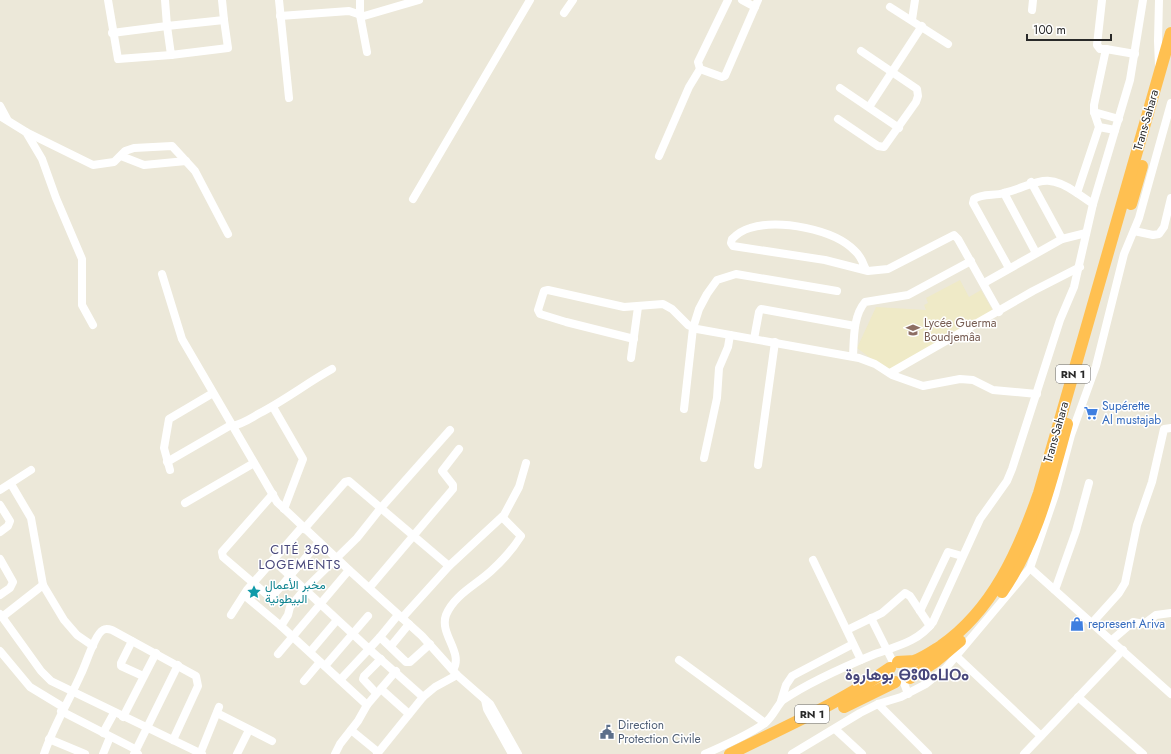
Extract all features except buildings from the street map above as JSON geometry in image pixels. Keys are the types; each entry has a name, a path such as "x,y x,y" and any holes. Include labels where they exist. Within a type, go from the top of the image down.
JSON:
{"highway":[{"name":"Trans-Sahara","path":"730,754 839,701 866,686 894,664 915,660 932,652 964,626 979,610 1002,578 1020,544 1039,493 1171,33"},
{"name":"Trans-Sahara","path":"748,754 904,684 935,662 979,622 1013,576 1035,530 1048,491 1171,61"},
{"path":"905,663 910,668 904,684 890,675 894,664 905,663"}],"street":[{"path":"110,0 112,33 118,59 227,49 229,46 222,0"},
{"path":"165,0 171,55"},
{"path":"279,0 289,98"},
{"path":"360,0 360,15 367,52"},
{"path":"280,16 349,11 364,16 419,0"},
{"path":"413,199 530,0"},
{"path":"564,13 573,0"},
{"path":"660,156 680,109 700,69 698,62 728,0"},
{"path":"700,69 722,77 725,76 757,3 742,0"},
{"path":"912,20 915,0"},
{"path":"1032,10 1033,0"},
{"path":"1102,0 1097,45 1100,49 1135,54"},
{"path":"782,701 860,660 903,645 919,636 930,626 985,510 1007,481 1037,394 1060,320 1074,287 1080,267 1093,204 1119,119 1135,54 1143,0"},
{"path":"1160,0 1158,42 1160,73"},
{"path":"890,7 948,44"},
{"path":"112,33 224,20"},
{"path":"869,107 922,26"},
{"path":"1077,193 1099,127 1094,112 1106,49"},
{"path":"838,119 882,147 887,145 916,102 918,91 892,71 861,51"},
{"path":"840,88 899,128"},
{"path":"793,754 878,704 904,684 926,684 946,668 1030,568 1055,495 1071,435 1096,366 1124,254 1134,231 1171,103"},
{"path":"0,106 3,117 26,132 93,165 110,163 125,151 134,148 170,145 175,148 195,171 228,234"},
{"path":"1094,112 1119,119"},
{"path":"1099,127 1115,130"},
{"path":"26,132 40,156 82,259 82,302 93,325"},
{"path":"120,156 144,165 186,161"},
{"path":"1009,268 973,203 974,199 980,196 1004,193 1032,182 1046,181 1057,183 1077,193 1093,204"},
{"path":"1032,182 1062,239"},
{"path":"1004,193 1036,252"},
{"path":"1134,231 1153,235 1159,234 1164,227 1171,198"},
{"path":"866,270 857,252 850,246 828,234 768,225 744,230 732,239 731,243 733,246 825,260 866,270 876,271 888,269 954,235 958,239 984,283 999,312"},
{"path":"984,283 1036,252 1062,239 1086,233"},
{"path":"852,356 855,326 859,312 867,301 908,295 971,261"},
{"path":"890,373 999,312 1033,291 1080,267"},
{"path":"162,274 182,340 272,494 284,509 303,528 370,587 430,644 455,673 490,704 497,721 516,754"},
{"path":"684,409 693,328 699,309 717,280 727,275 736,274 837,292"},
{"path":"634,339 540,314 538,310 544,291 548,290 624,307 659,304 668,306 693,328 852,356 875,364 890,373 923,386 960,379 973,380 994,390 1037,394"},
{"path":"631,358 638,307"},
{"path":"754,339 759,312 761,309 855,326"},
{"path":"704,458 717,398 719,368 728,347 730,335"},
{"path":"758,465 775,342"},
{"path":"212,393 169,419 164,448 169,466 232,426 241,424 272,407 332,369"},
{"path":"272,407 302,458 284,509"},
{"path":"1092,623 1119,593 1125,583 1137,525 1152,482 1164,429 1171,428"},
{"path":"281,626 288,615 290,607 304,590 357,538 380,509 450,430"},
{"path":"370,587 452,489 452,484 442,471 459,449"},
{"path":"185,502 254,463"},
{"path":"340,680 449,566 502,517 511,506 520,487 526,464"},
{"path":"0,490 31,470"},
{"path":"231,615 244,595 273,560 346,481 350,482 449,566"},
{"path":"1055,590 1076,531 1089,483"},
{"path":"11,484 31,518 43,585 64,620 77,635 93,646"},
{"path":"272,494 244,525 222,554 271,598 319,542"},
{"path":"0,505 10,521 8,526 0,532"},
{"path":"351,730 378,753 423,697 455,673 456,658 444,622 448,611 466,590 490,572 521,536 502,517"},
{"path":"920,611 948,552 962,556"},
{"path":"0,559 13,582 10,588 0,595"},
{"path":"273,560 368,649 396,671 423,697"},
{"path":"813,560 860,660"},
{"path":"1030,568 1171,694"},
{"path":"278,654 294,638 349,570"},
{"path":"43,585 1,616 41,671 51,681 200,754 218,710 249,730 272,741"},
{"path":"847,630 891,606 900,596 905,593 930,626"},
{"path":"244,595 281,626 367,705"},
{"path":"1112,640 1133,622 1144,624 1156,615 1171,613"},
{"path":"304,681 323,664 368,616"},
{"path":"871,618 894,664"},
{"path":"310,652 337,620"},
{"path":"391,646 409,624"},
{"path":"44,754 62,709 93,646 101,631 106,629 112,630 194,674 198,682 173,740"},
{"path":"380,637 406,662 410,662 430,644"},
{"path":"132,641 121,663 121,666 143,676"},
{"path":"706,754 765,723 775,713 782,701 786,685 792,676 853,644"},
{"path":"1024,754 1123,650"},
{"path":"0,651 30,687 62,709 136,753 178,665"},
{"path":"123,717 156,653"},
{"path":"956,656 1042,736"},
{"path":"380,659 364,676 364,682 379,691 409,714"},
{"path":"679,660 765,723"},
{"path":"335,754 340,744 367,705 396,671"},
{"path":"1078,697 1143,754"},
{"path":"878,704 928,754"},
{"path":"103,754 106,735 114,713"},
{"path":"834,729 862,754"},
{"path":"236,754 249,730"},
{"path":"49,739 85,754"}],"shaded area":[{"name":"Lycée Guerma Boudjemâa","path":"960,280 969,297 981,290 993,311 889,372 857,348 876,307 926,310 924,305 928,303 926,298"}],"place":[{"name":"Lycée Guerma Boudjemâa","path":"913,330"},
{"name":"Supérette Al mustajab","path":"1091,413"},
{"name":"مخبر الأعمال البيطونية","path":"254,592"},
{"name":"represent Ariva","path":"1077,624"},
{"name":"Direction Protection Civile","path":"607,732"}],"district":[{"name":"CITÉ 350 LOGEMENTS","path":"300,556"},
{"name":"بوهاروة ⴱⵓⵀⴰⵡⵔⴰ","path":"907,674"}]}
